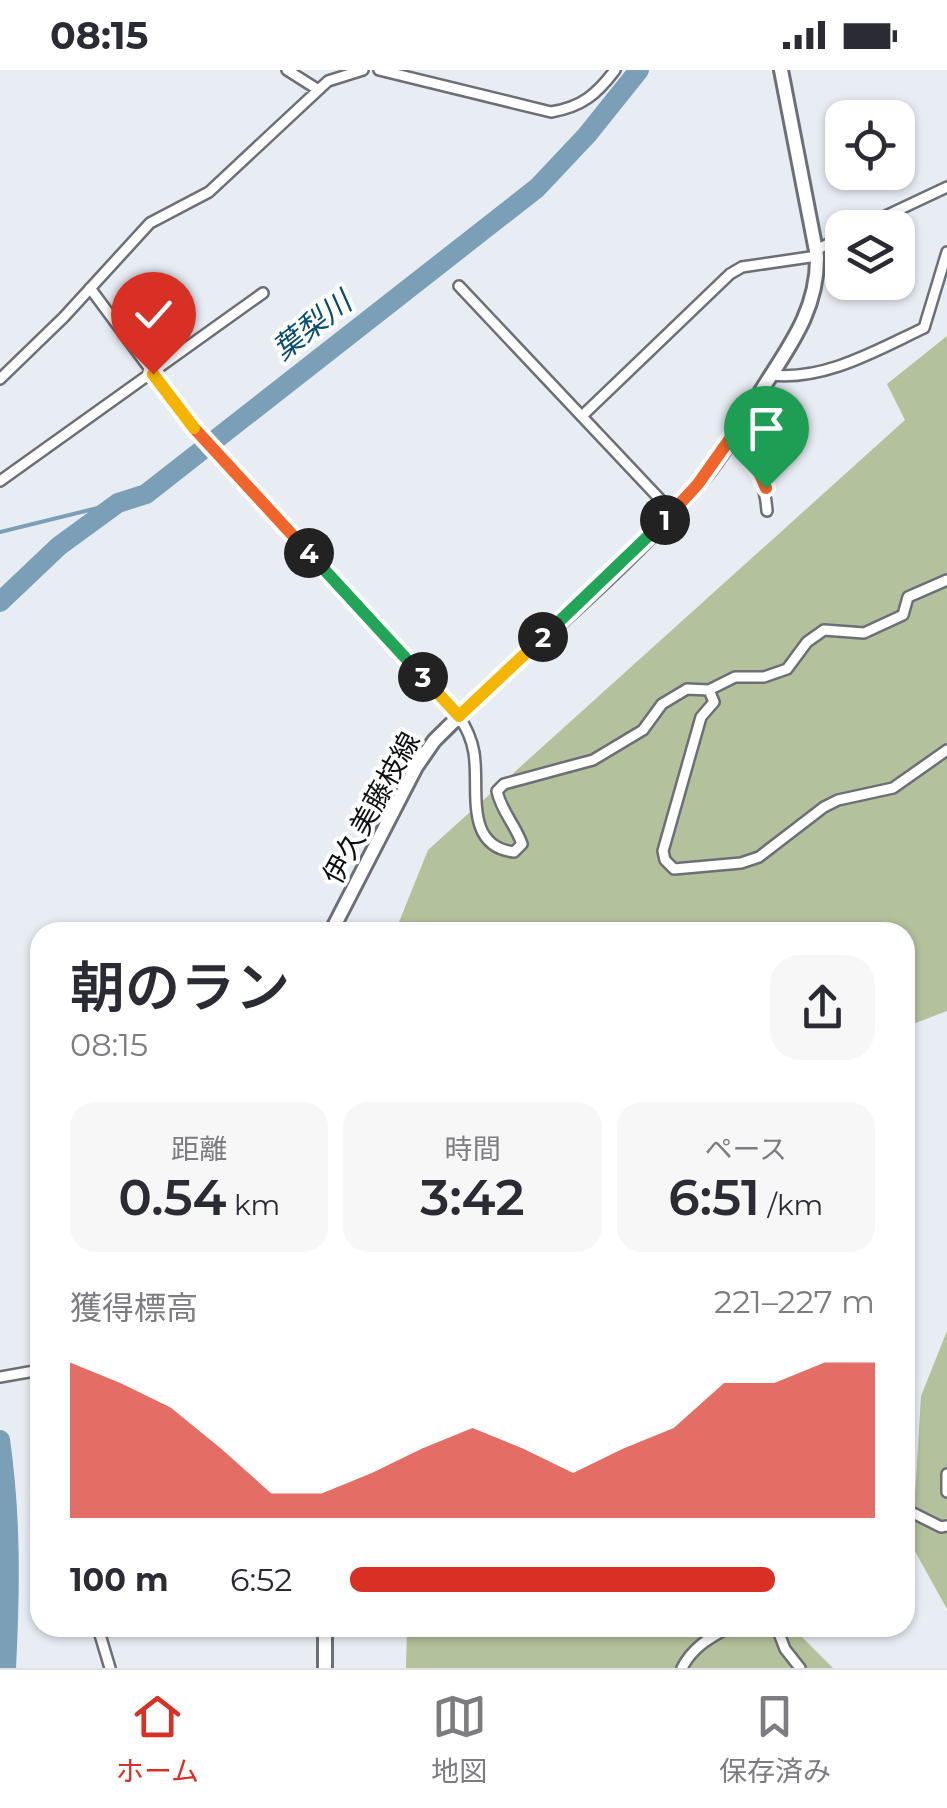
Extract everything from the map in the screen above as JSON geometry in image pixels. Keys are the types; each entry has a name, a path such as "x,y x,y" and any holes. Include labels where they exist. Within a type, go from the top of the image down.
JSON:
{"main road":[{"name":"伊久美藤枝線","path":"337,922 416,767 459,716 698,484 800,330 818,280 781,70"},
{"path":"325,1668 326,1637"}],"street":[{"path":"286,70 318,89"},
{"path":"0,379 150,223 210,192 318,89 341,75 363,70"},
{"path":"379,70 551,112 587,101 615,70"},
{"path":"898,210 947,187"},
{"path":"582,416 730,274 742,266 816,253 825,247"},
{"path":"771,375 786,377 846,364 924,328 947,252"},
{"path":"458,286 672,512"},
{"path":"90,288 218,456 459,716 475,756 473,800 485,836 499,850 514,852 522,844 516,826 500,805 497,791 504,784 594,760 643,730 662,704 688,689 709,690 735,678 787,669 807,642 824,630 864,632 903,615 908,597 947,580"},
{"path":"0,480 263,292"},
{"path":"732,436 766,488 768,512"},
{"path":"748,455 782,440"},
{"path":"709,690 714,702 700,717 663,851 674,869 741,863 759,856 824,807 838,800 893,788 947,750"},
{"path":"5,1376 30,1372"},
{"path":"947,1474 947,1492"},
{"path":"915,1513 947,1526"},
{"path":"101,1637 110,1668"},
{"path":"682,1668 688,1656 712,1637"},
{"path":"781,1637 800,1668"}],"green space":[{"path":"947,336 947,1011 915,1023 915,922 399,922 428,850 905,420 887,384"},
{"path":"947,1331 947,1609 915,1551 921,1396"},
{"path":"407,1637 802,1637 833,1668 406,1668"}],"waterway":[{"name":"葉梨川","path":"0,602 59,546 118,503 146,494 537,188 587,135 639,70"},
{"path":"0,532 118,503"},
{"name":"葉梨川","path":"0,1440 9,1554 6,1668"}],"route":[{"path":"153,374 218,456 459,716 660,525 698,484 732,436 766,488"}]}
